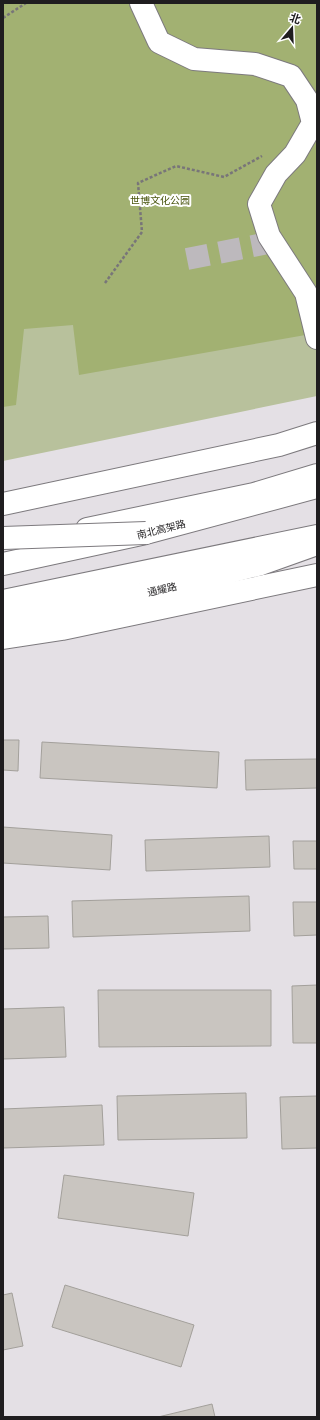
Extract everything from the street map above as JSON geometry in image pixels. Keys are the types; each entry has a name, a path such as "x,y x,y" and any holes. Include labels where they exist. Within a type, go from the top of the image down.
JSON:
{"main road":[{"path":"141,3 159,42 194,60 255,64 291,76 307,100 313,123 295,154 276,174 259,204 269,236 306,293 317,338"},
{"path":"3,504 279,446 317,432"},
{"path":"3,547 254,494 317,475"},
{"name":"南北高架路","path":"3,564 146,533 317,487"},
{"path":"3,538 146,533"},
{"path":"3,600 317,536"},
{"name":"通耀路","path":"3,620 165,588 261,564 317,544"},
{"path":"3,638 62,629 317,575"}],"path":[{"path":"3,18 26,3"},
{"path":"105,283 142,232 138,183 176,166 224,177 262,156 276,174"}],"green space":[{"name":"世博文化公园","path":"3,3 317,3 317,396 3,461"},
{"name":"世博文化公园","path":"3,3 317,3 317,333 79,375 73,325 24,329 16,405 3,407"}],"building":[{"path":"3,740 19,740 18,771 3,770"},
{"path":"42,742 219,752 217,788 40,778"},
{"path":"317,759 317,788 246,790 245,760"},
{"path":"3,827 112,835 110,870 3,863"},
{"path":"269,836 270,867 146,871 145,840"},
{"path":"293,841 317,841 317,869 294,869"},
{"path":"249,896 250,931 73,937 72,901"},
{"path":"293,902 317,902 317,935 294,936"},
{"path":"48,916 49,948 3,949 3,917"},
{"path":"317,985 317,1043 293,1043 292,986"},
{"path":"98,990 271,990 271,1046 99,1047"},
{"path":"64,1007 66,1057 3,1059 3,1009"},
{"path":"246,1093 247,1138 118,1140 117,1096"},
{"path":"317,1096 317,1148 282,1149 280,1097"},
{"path":"102,1105 104,1145 3,1148 3,1109"},
{"path":"64,1175 194,1193 188,1236 58,1218"},
{"path":"65,1285 194,1325 181,1367 52,1327"},
{"path":"12,1293 23,1346 3,1350 3,1295"},
{"path":"212,1404 215,1417 158,1417"}],"tunnel":[{"path":"187,259 273,242"}]}
